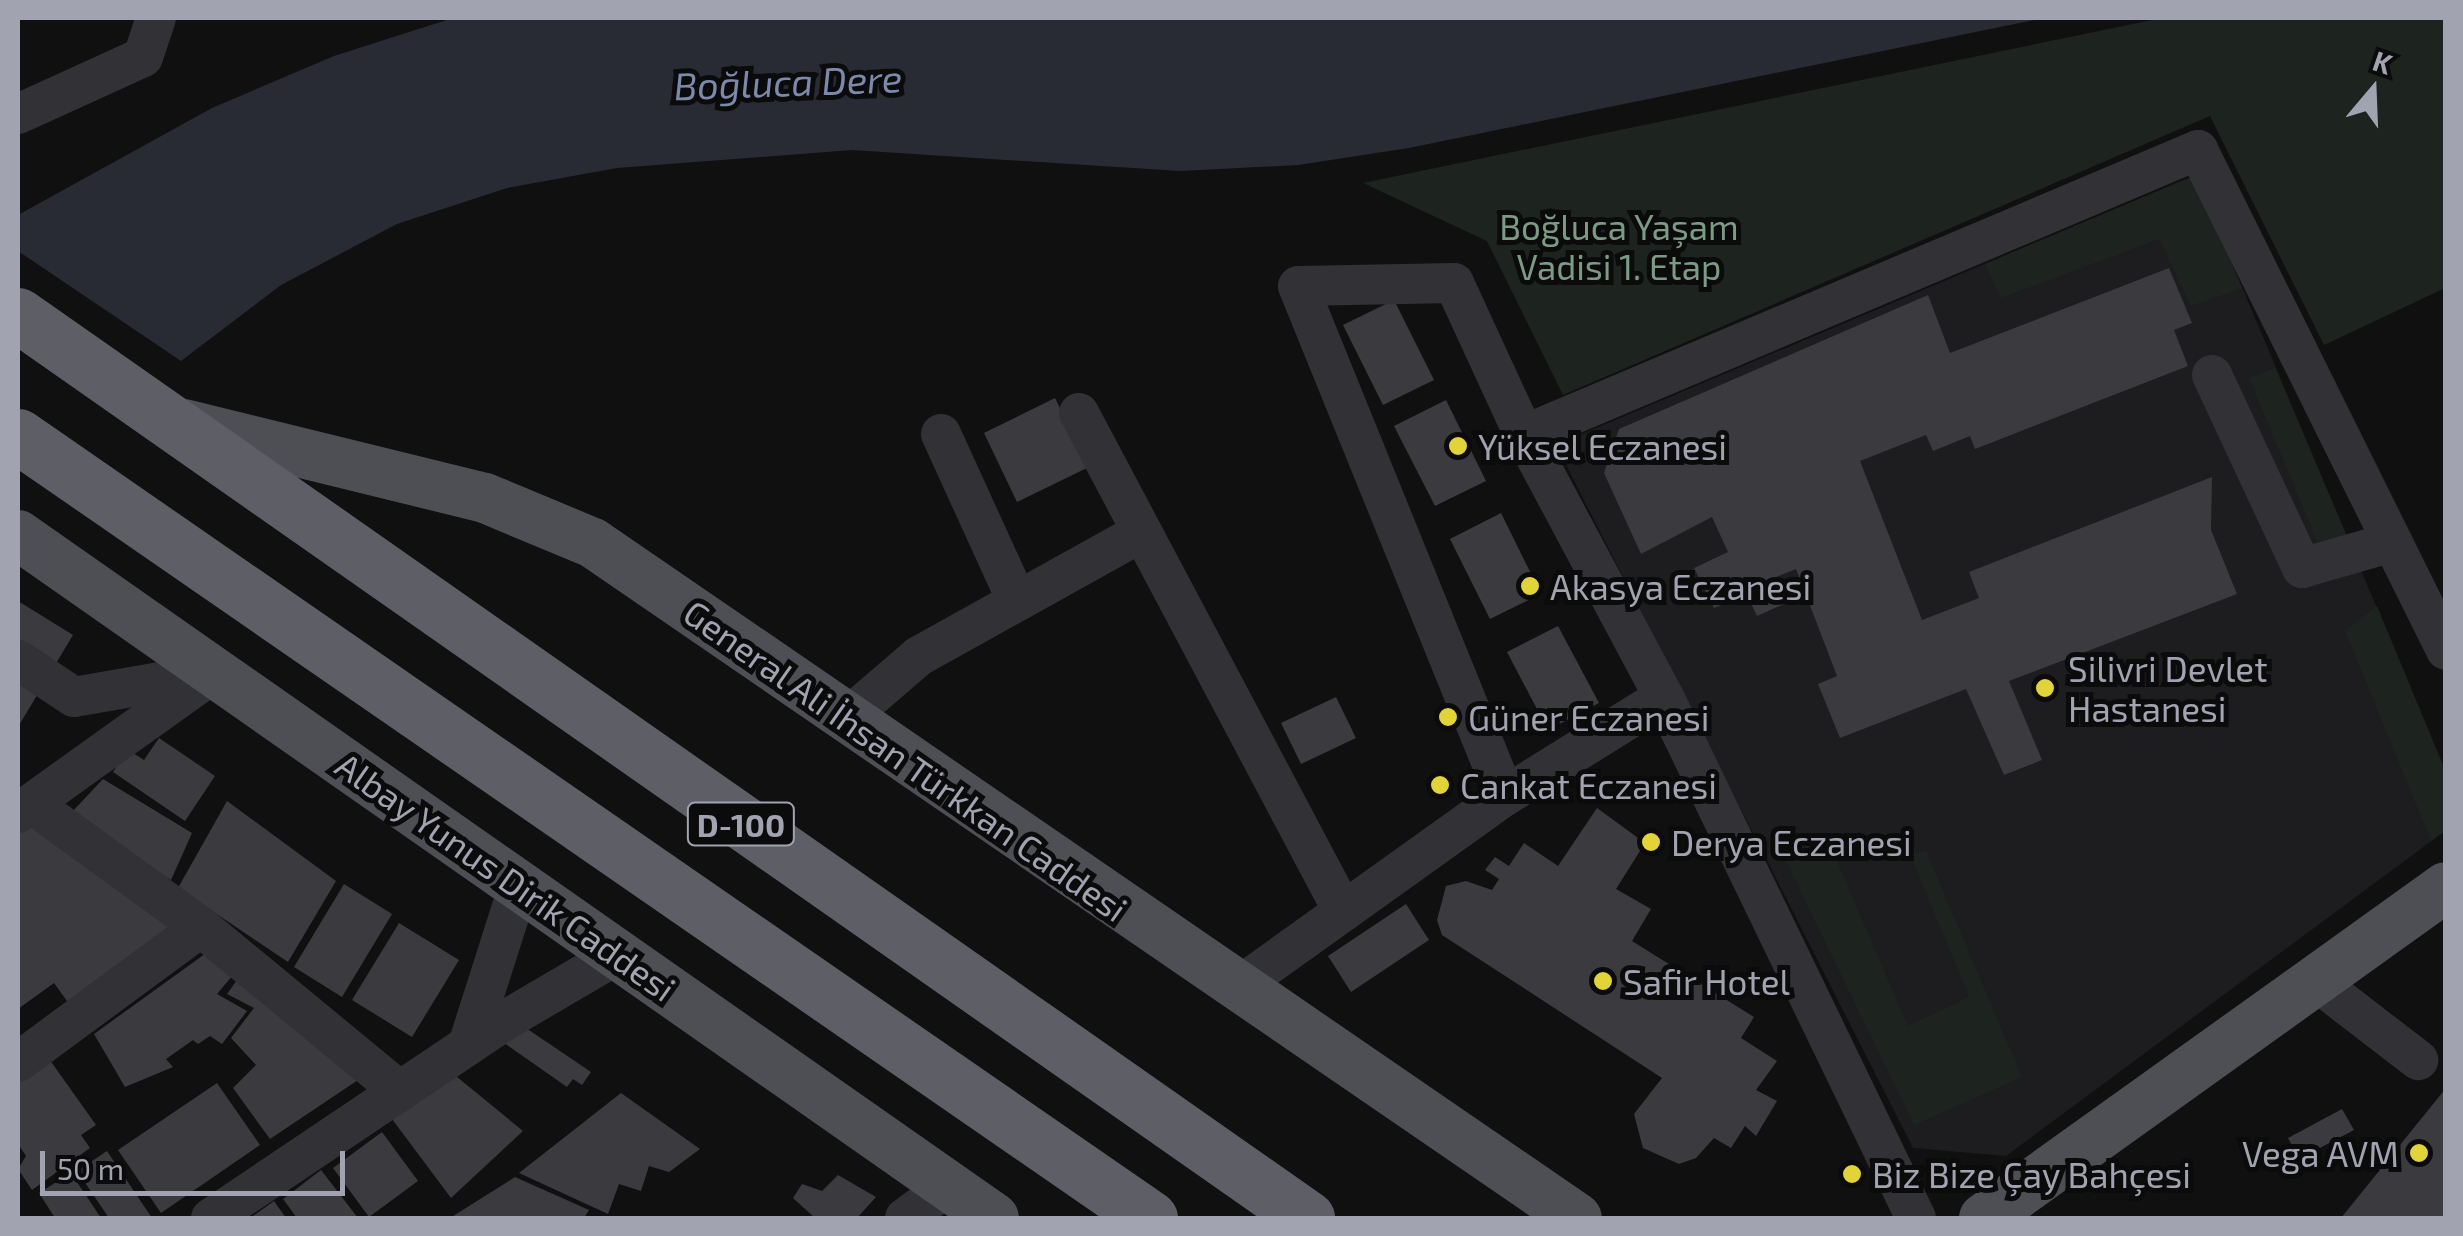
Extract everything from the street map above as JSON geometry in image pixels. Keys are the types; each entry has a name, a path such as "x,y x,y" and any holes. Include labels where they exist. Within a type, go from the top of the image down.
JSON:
{"highway":[{"name":"D-100","path":"18,315 180,422 850,902 1307,1218"},
{"name":"D-100","path":"30,445 1150,1218"}],"main road":[{"name":"General Ali İhsan Türkkan Caddesi","path":"180,422 485,498 593,543 1235,990 1576,1218"},
{"name":"Albay Yunus Dirik Caddesi","path":"18,535 994,1218"},
{"path":"18,576 110,642 159,663 215,672"},
{"path":"1984,1218 2446,887"}],"street":[{"path":"22,100 143,56 156,18"},
{"path":"1524,436 2198,150 2446,650"},
{"path":"1505,796 1298,286 1454,283 1524,436 1664,697 1916,1218"},
{"path":"2212,376 2302,568 2392,542"},
{"path":"1080,414 1343,911"},
{"path":"940,434 1018,602"},
{"path":"848,717 882,682 1142,532"},
{"path":"18,660 74,696 215,672"},
{"path":"215,672 24,808 201,928 400,1091"},
{"path":"1235,990 1505,796 1664,697"},
{"path":"468,1044 519,885"},
{"path":"18,1062 201,928"},
{"path":"211,1218 468,1044 618,954"},
{"path":"2314,979 2418,1060"},
{"path":"906,1218 948,1186"}],"shaded area":[{"name":"Silivri Devlet Hastanesi","path":"2195,175 2445,770 2445,831 2006,1156 1913,1148 1556,445"}],"green space":[{"name":"Boğluca Yaşam Vadisi 1. Etap","path":"2162,18 2445,18 2445,288 2324,345 2210,116 1563,395 1487,241 1363,183"},
{"path":"2192,177 2242,288 2191,306 2159,239 2001,298 1985,264"},
{"path":"2275,368 2349,541 2322,553 2249,378"},
{"path":"2377,606 2445,770 2445,831 2431,841 2345,631"},
{"path":"1780,849 1837,861 1908,1026 1969,997 1910,854 1926,851 2022,1077 1914,1125"}],"water":[{"name":"Boğluca Dere","path":"453,18 2044,18 1409,148 1298,165 1180,171 852,150 617,168 507,188 397,224 281,285 181,361 18,251 18,215 212,108 334,56"}],"building":[{"path":"2169,268 2192,323 2174,330 2188,366 1975,449 1970,436 1933,451 1926,435 1860,461 1922,620 1979,598 1969,572 2212,477 2211,530 2237,594 2009,681 2042,760 2004,775 1966,689 1840,738 1818,684 1837,676 1796,569 1774,578 1784,604 1757,616 1747,595 1714,608 1694,568 1728,552 1712,517 1641,554 1604,473 1619,429 1928,295 1950,353"},
{"path":"1394,300 1434,380 1383,405 1343,325"},
{"path":"1055,398 1089,467 1017,502 984,433"},
{"path":"1446,400 1486,481 1435,506 1394,426"},
{"path":"1501,513 1541,594 1490,619 1450,539"},
{"path":"18,601 73,635 18,727"},
{"path":"1558,626 1599,703 1548,730 1507,652"},
{"path":"1336,697 1356,738 1301,764 1281,723"},
{"path":"159,738 215,776 185,821 113,772 128,750 144,760"},
{"path":"103,779 192,833 171,880 71,813"},
{"path":"227,801 336,881 288,962 178,888"},
{"name":"Safir Hotel","path":"1597,808 1645,843 1616,889 1651,909 1632,941 1754,1017 1741,1038 1777,1061 1756,1090 1777,1101 1756,1136 1745,1126 1731,1148 1714,1138 1696,1158 1679,1164 1643,1148 1634,1114 1662,1078 1442,935 1437,920 1446,886 1466,881 1492,890 1499,879 1485,870 1495,857 1509,866 1524,843 1558,866"},
{"path":"25,820 169,922 173,936 72,1008 54,983 18,1009 18,826"},
{"path":"344,884 392,914 342,997 294,967"},
{"path":"1406,904 1429,940 1351,992 1328,956"},
{"path":"399,923 459,960 412,1037 352,1000"},
{"path":"209,951 238,969 217,994 247,1011 222,1044 210,1036 198,1044 193,1040 166,1059 173,1067 125,1087 94,1034"},
{"path":"242,973 367,1074 270,1139 233,1088 256,1065 231,1038 254,1008 227,994"},
{"path":"520,1024 591,1072 582,1085 573,1079 567,1087 497,1038"},
{"path":"47,1056 96,1125 81,1135 90,1148 32,1190 18,1169 26,1156 18,1144 18,1076"},
{"path":"451,1072 523,1131 451,1198 389,1115"},
{"path":"217,1083 260,1145 161,1213 118,1150"},
{"name":"Vega AVM","path":"2446,1088 2446,1218 2341,1218"},
{"path":"621,1093 700,1149 669,1172 649,1166 641,1191 619,1184 608,1214 519,1173"},
{"path":"2342,1109 2354,1130 2299,1159 2288,1138"},
{"path":"382,1132 418,1181 369,1217 333,1168"},
{"path":"107,1151 152,1218 109,1218 77,1171"},
{"path":"321,1170 358,1218 297,1218 283,1199"},
{"path":"71,1173 101,1218 55,1218 39,1193"},
{"path":"838,1175 876,1197 857,1218 815,1218 793,1198 802,1184 822,1191"},
{"path":"515,1177 589,1210 584,1218 450,1218"},
{"path":"274,1201 286,1218 250,1218"}],"place":[{"name":"Yüksel Eczanesi","path":"1458,446"},
{"name":"Akasya Eczanesi","path":"1530,586"},
{"name":"Silivri Devlet Hastanesi","path":"2045,688"},
{"name":"Güner Eczanesi","path":"1448,717"},
{"name":"Cankat Eczanesi","path":"1440,785"},
{"name":"Derya Eczanesi","path":"1651,842"},
{"name":"Safir Hotel","path":"1603,981"},
{"name":"Vega AVM","path":"2419,1153"},
{"name":"Biz Bize Çay Bahçesi","path":"1852,1174"}]}
